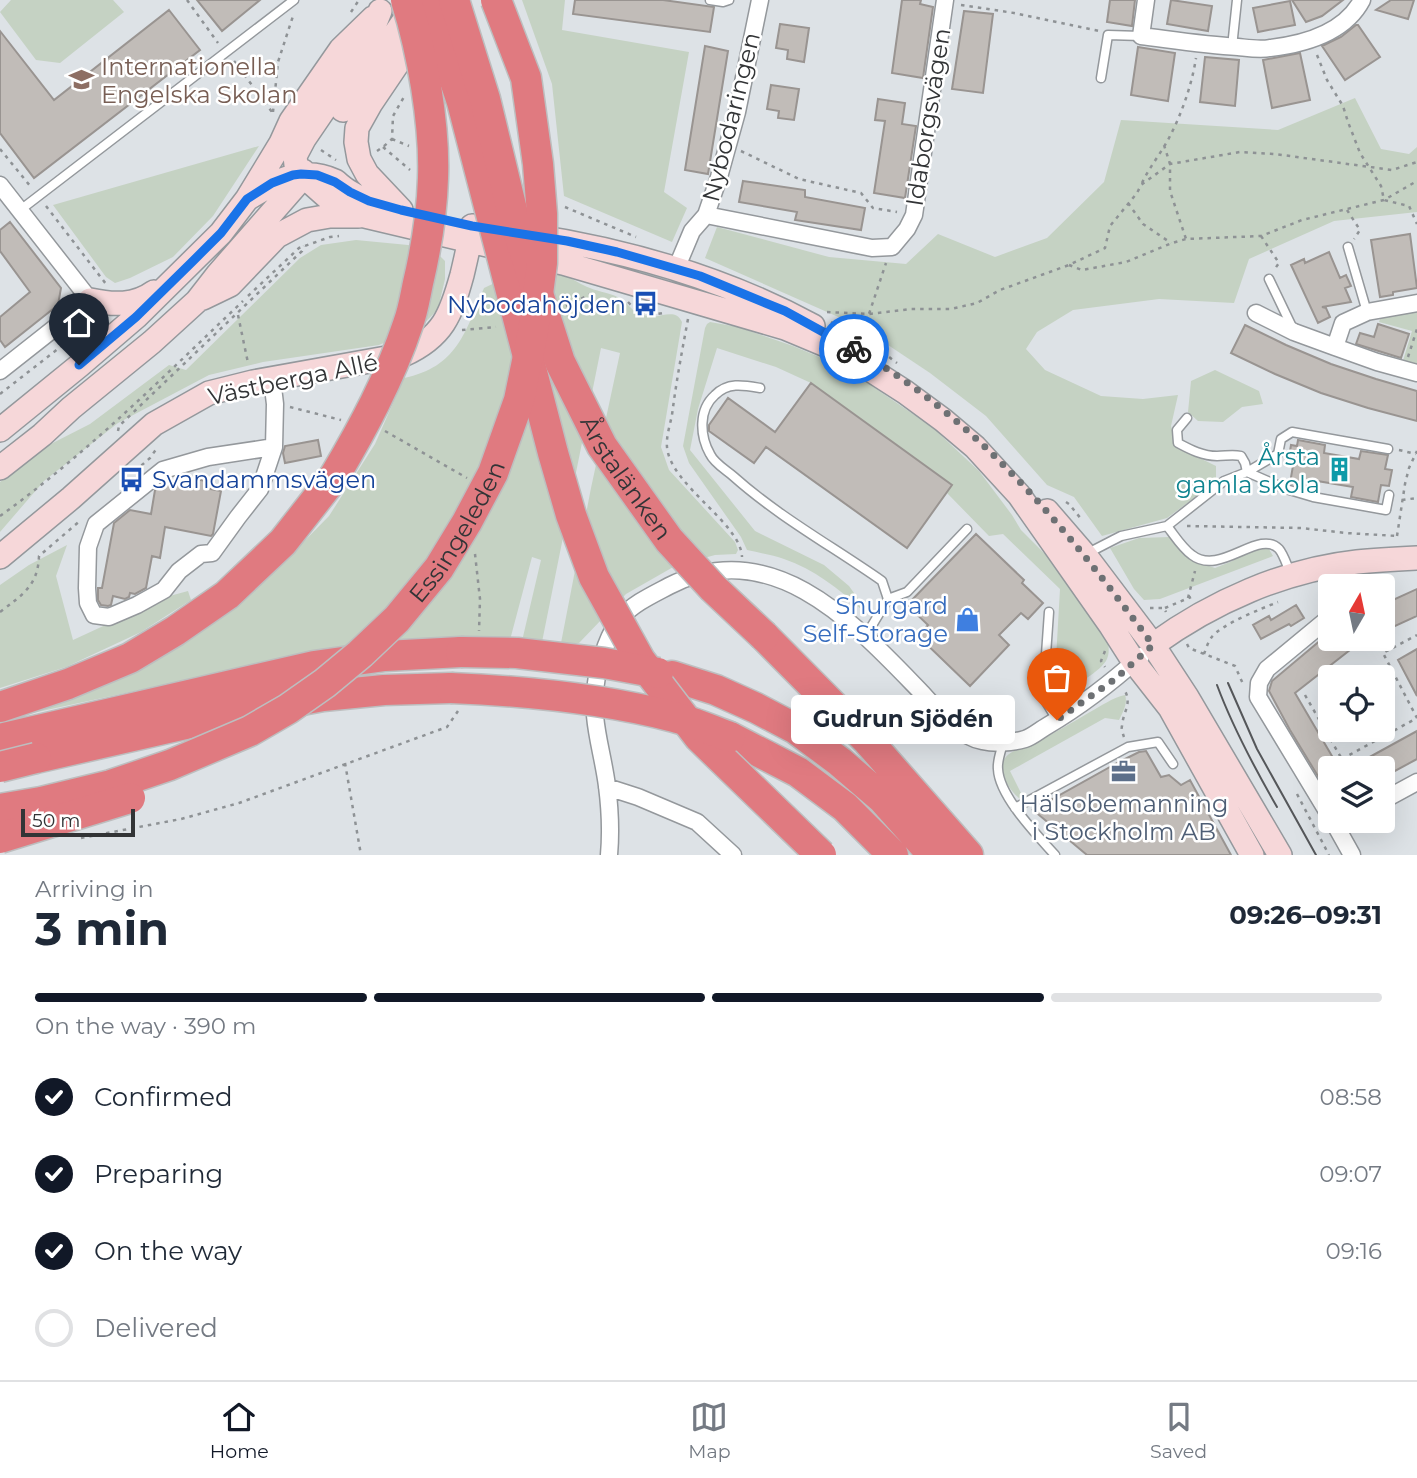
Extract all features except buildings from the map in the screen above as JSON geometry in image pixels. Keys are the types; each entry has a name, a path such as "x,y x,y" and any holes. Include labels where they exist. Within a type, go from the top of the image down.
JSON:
{"highway":[{"name":"Årstalänken","path":"428,0 462,102 552,453 594,577 640,660 699,737 821,855"},
{"name":"Årstalänken","path":"454,0 485,99 515,222 560,362 602,446 669,540 713,588 765,636 868,741 968,855"},
{"name":"Essingeleden","path":"0,809 111,785 170,765 250,732 325,683 360,654 397,619 439,568 493,473 519,400 533,332 542,263 538,164 526,78 496,0"},
{"path":"0,707 68,684 130,658 227,595 283,542 334,477 359,435 384,386 409,322 423,263 432,194 432,139 413,22 391,4"},
{"path":"0,738 314,666 384,656 461,652 517,653 604,663 672,676 716,690 796,729 882,798 933,855"},
{"path":"0,766 238,712 323,696 384,690 451,688 530,692 621,705 676,718 730,737 798,772 845,807 893,855"},
{"path":"0,838 119,803 179,778 202,767 250,732"}],"street":[{"path":"0,468 152,342 197,301 297,184 301,174 417,0"},
{"path":"401,210 367,174 359,159 357,128 440,0"},
{"name":"Nybodaringen","path":"676,269 692,231 706,215 729,145 760,0"},
{"path":"1146,0 1141,36 1268,49 1331,31 1346,22 1362,0"},
{"name":"Idaborgsvägen","path":"892,247 908,229 914,215 945,1"},
{"path":"365,216 327,197 301,174 295,156 364,51 391,4"},
{"path":"0,429 127,325 221,233 247,199 291,121 341,48 391,4"},
{"path":"247,199 272,183 293,175 317,175 369,201 563,263 752,317 828,345 905,392 975,447 1019,495 1134,662 1170,708 1251,855"},
{"path":"0,185 19,211 102,296 128,303 145,298 192,262"},
{"path":"706,215 872,248 892,247"},
{"path":"197,301 230,285 277,236 307,220 330,216 365,216 471,233 567,241 617,252 700,276 785,311 877,362 913,386 973,435 1011,471 1085,555 1153,645 1187,697 1280,855"},
{"name":"Västberga Allé","path":"0,557 154,424 209,393 262,380 403,355 420,347 444,324 454,305 471,233"},
{"path":"667,294 676,269"},
{"path":"0,371 102,296"},
{"path":"1335,348 1343,323 1367,312 1417,303"},
{"path":"1256,313 1335,348 1410,372"},
{"path":"262,380 275,404 274,447 260,489 212,553 201,554 179,571 164,590 117,615 94,615 88,603 88,547 96,524 163,470 208,457 274,447"},
{"path":"1337,574 1357,562 1417,558"},
{"path":"609,855 611,829 607,787 594,715 597,678 606,645 621,617 647,597 681,579 713,571 742,570 770,575 804,589 845,618 957,729 981,741 1003,743 1026,739 1057,720 1115,679 1153,645 1192,619 1253,589 1292,576 1318,576"},
{"path":"1318,627 1267,669 1259,683 1258,697 1298,754 1318,797"},
{"path":"1395,794 1417,782"},
{"path":"607,787 697,822 733,855"},
{"path":"1337,833 1352,855"}],"lane":[{"path":"19,211 294,0"},
{"name":"Nybodaringen","path":"710,0 729,0"},
{"path":"1232,47 1237,0"},
{"path":"1101,78 1108,35 1141,36"},
{"path":"1348,247 1367,312"},
{"path":"1269,279 1294,332"},
{"path":"760,388 741,384 722,388 711,398 703,415 702,435 711,457 759,499 882,581 888,599"},
{"path":"1187,418 1177,430 1178,443 1195,452 1241,456 1247,472"},
{"path":"1085,555 1121,536 1167,526 1224,481 1247,472 1278,454 1281,439 1292,432 1388,449"},
{"path":"1247,472 1286,489 1386,510 1389,495"},
{"path":"1167,526 1193,556 1201,559 1218,561 1257,544 1272,544 1280,550 1292,576"},
{"path":"865,637 888,599 907,592 967,529"},
{"path":"1048,612 1043,697 1057,720"},
{"path":"1015,808 1128,747 1158,742 1173,764"},
{"path":"1003,743 998,769 1002,787 1015,808 1055,855"}],"path":[{"path":"187,0 272,112 278,62 293,16"},
{"path":"945,1 1101,31 1108,35"},
{"path":"1316,52 1327,80 1343,106 1360,153 1381,186 1384,200"},
{"path":"824,312 869,314 911,309 951,309 977,303 1000,290 1069,265 1105,248 1110,226 1140,186 1171,135 1194,72 1196,55"},
{"path":"383,147 392,139"},
{"path":"729,145 799,179 861,193 873,208 914,215"},
{"path":"1164,145 1170,164 1170,191 1186,239"},
{"path":"0,149 40,197 102,296 104,313 0,394"},
{"path":"1140,186 1170,164 1240,152 1275,154 1371,169 1392,170 1417,162"},
{"path":"1069,265 1082,270 1126,262 1186,239 1261,236 1302,220 1384,200 1417,181"},
{"path":"1384,200 1409,206 1417,224"},
{"path":"1128,203 1143,224 1172,243"},
{"path":"1346,209 1360,230 1348,247"},
{"path":"1261,236 1279,263 1269,279"},
{"path":"0,516 115,422 299,247 304,246 302,251 119,426 117,436"},
{"path":"876,347 869,314 892,247"},
{"path":"236,307 262,380"},
{"path":"462,330 466,321"},
{"path":"1410,372 1417,329"},
{"path":"275,404 348,422"},
{"path":"115,422 119,426"},
{"path":"385,431 467,478"},
{"path":"1167,526 1301,528 1397,536 1409,468 1417,453 1388,449"},
{"path":"1402,500 1417,498"},
{"path":"0,612 26,592 37,574 39,556 58,540"},
{"path":"1188,598 1197,563"},
{"path":"1204,654 1211,638 1217,632 1285,598"},
{"path":"1347,756 1417,718 1383,653 1417,635"},
{"path":"1105,647 1105,655 1101,661 1128,694 1127,711 1121,727 1128,747"},
{"path":"1305,695 1340,756"},
{"path":"345,763 361,855"}],"green space":[{"path":"11,0 113,0 124,12 60,63 36,60 0,12"},
{"path":"522,0 565,0 562,30 689,52 664,192 687,208 672,242 564,196 552,84"},
{"path":"1355,98 1381,149 1409,154 1417,147 1417,212 1334,221 1249,259 1234,303 1159,299 1073,310 1037,332 1026,349 1045,370 1101,396 1143,399 1178,395 1171,426 1177,447 1216,466 1216,482 1167,518 1102,536 1074,497 1047,485 986,416 930,373 861,327 705,258 717,227 829,257 906,264 938,234 995,257 1047,238 1104,182 1121,120 1278,130"},
{"path":"259,146 213,216 173,257 115,283 106,277 53,205"},
{"path":"356,240 408,245 436,252 445,261 445,279 438,309 420,328 379,345 263,362 209,375 118,423 44,481 0,532 0,482 41,449 90,424 169,365 186,370 300,258 321,245"},
{"path":"516,273 560,274 617,297 643,315 653,317 671,314 679,318 682,322 661,447 669,470 735,542 738,550 736,554 715,555 675,566 626,594 579,643 561,643 620,353 601,348 542,642 522,641 541,560 532,557 510,640 344,646 0,720 63,699 148,665 245,597 273,573 329,516 375,444 404,378 422,373 448,357 471,320 484,288"},
{"path":"1417,308 1417,367 1402,364 1412,331 1379,322 1382,313"},
{"path":"710,322 738,327 824,359 869,384 932,427 979,471 1021,530 1062,571 1107,638 1108,655 1102,666 1090,676 1057,695 1054,694 1060,589 1003,534 989,536 947,493 952,485 811,383 776,367 717,348 698,409 690,450 755,531 824,565 849,586 864,607 862,610 835,587 806,568 747,550 741,537 689,463 683,446 705,328"},
{"path":"1215,370 1259,391 1263,404 1242,407 1223,422 1198,421 1188,412 1191,381"},
{"path":"1169,537 1191,560 1215,568 1257,548 1269,549 1273,556 1160,599 1144,600 1134,589 1110,548 1139,538"},
{"path":"67,545 56,576 73,640 166,597 188,591 191,600 141,632 66,667 0,688 0,585 29,565"},
{"path":"1125,695 1125,704 1119,720 1105,718 1010,771 1023,797 1020,799 1012,791 1003,770 1004,760 1009,754"}],"tram line":[{"path":"1228,683 1257,749 1316,855"},
{"path":"1217,685 1244,747 1277,807"}],"way so far":[{"path":"854,349 913,386 973,435 1011,471 1085,555 1153,645 1115,679 1057,720"}],"place":[{"name":"Internationella Engelska Skolan","path":"81,80"},
{"name":"Nybodahöjden","path":"646,304"},
{"name":"Årsta gamla skola","path":"1340,470"},
{"name":"Svandammsvägen","path":"132,479"},
{"name":"Shurgard Self-Storage","path":"968,619"},
{"name":"Gudrun Sjödén","path":"1057,720"},
{"name":"Hälsobemanning i Stockholm AB","path":"1124,772"}],"route":[{"path":"79,365 136,317 192,262 221,233 247,199 272,183 301,174 317,175 369,201 401,210 472,226 617,252 700,276 785,311 854,349"}]}
